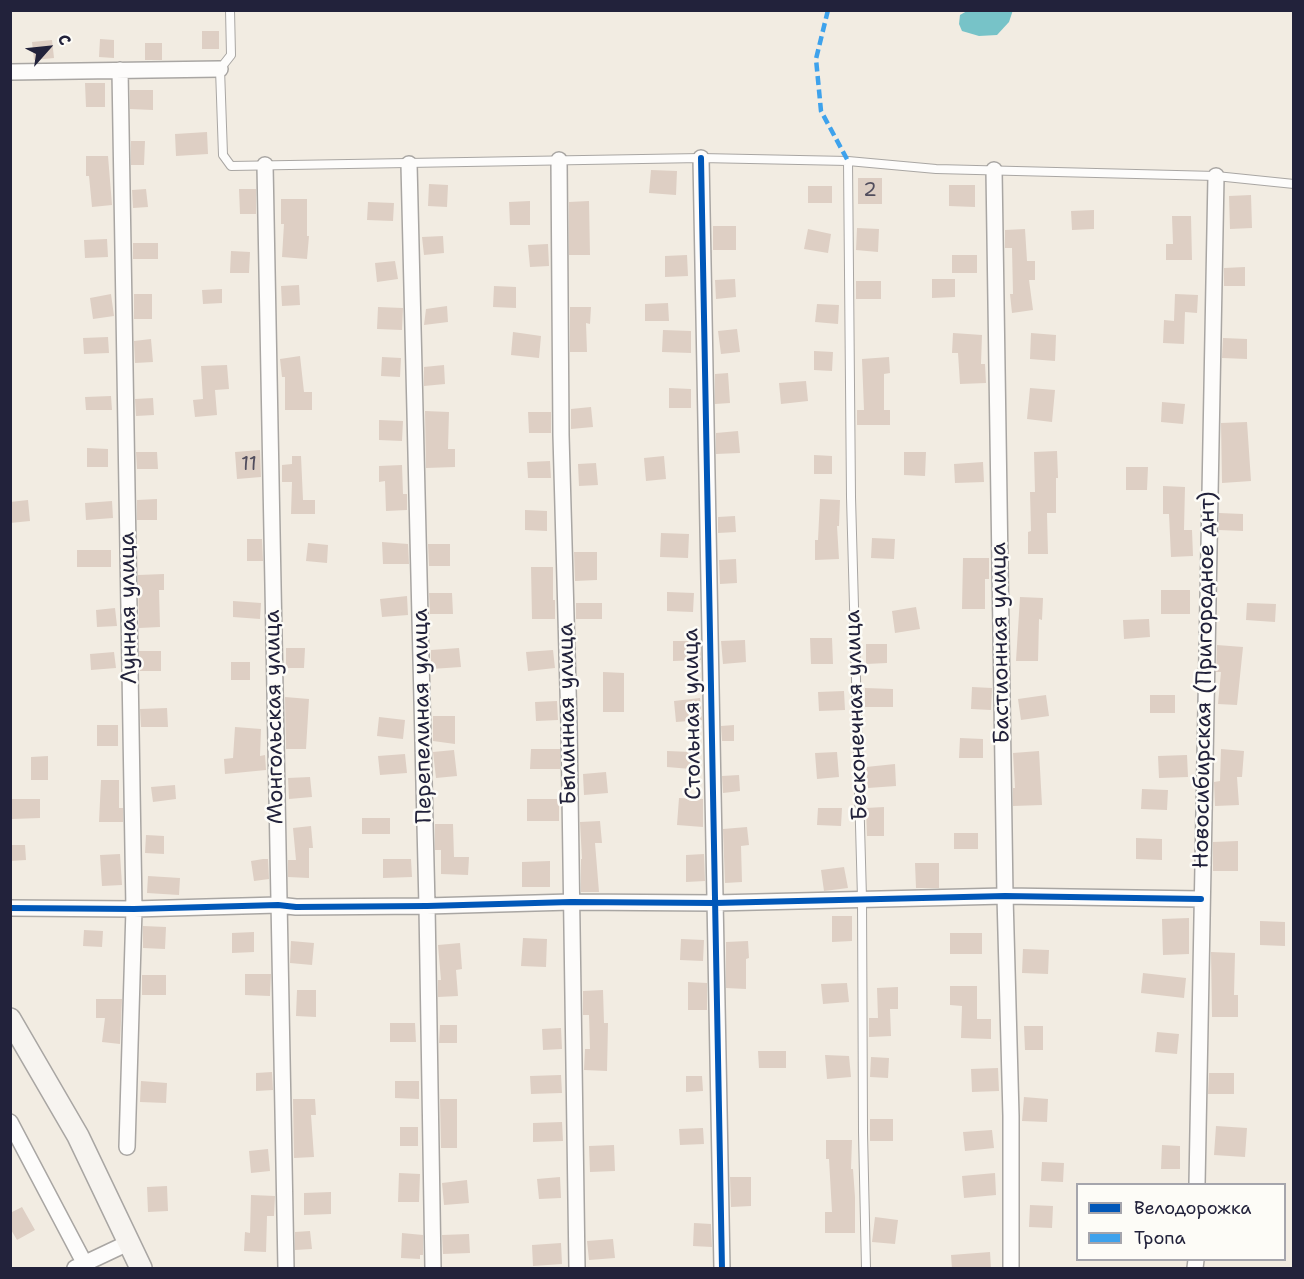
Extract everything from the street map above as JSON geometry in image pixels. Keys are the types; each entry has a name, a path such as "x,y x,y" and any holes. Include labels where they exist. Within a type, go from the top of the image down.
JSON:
{"street":[{"path":"10,72 220,69"},
{"name":"Лунная улица","path":"120,70 134,909 127,1147"},
{"name":"Стольная улица","path":"702,158 722,1269"},
{"name":"Былинная улица","path":"559,160 561,435 569,725 577,1269"},
{"name":"Перепелиная улица","path":"410,164 428,906 433,1269"},
{"name":"Монгольская улица","path":"265,165 286,1269"},
{"name":"Бастионная улица","path":"994,170 1005,896 1011,1116 1011,1269"},
{"name":"Новосибирская (Пригородное днт)","path":"1197,1183 1216,176"},
{"path":"10,908 428,906 571,902 715,903 1005,896 1201,899"},
{"path":"10,1019 78,1136 141,1269"},
{"path":"10,1122 82,1267 128,1243"}],"lane":[{"path":"230,10 231,55 220,69 223,155 231,166 702,158 848,161 936,169 1216,176 1293,184"},
{"name":"Бесконечная улица","path":"848,161 851,497 862,898 863,1132 867,1269"}],"water":[{"path":"1013,10 1009,22 997,35 979,36 962,31 959,24 960,15 967,11"}],"building":[{"path":"202,31 219,31 219,49 202,49"},
{"path":"100,39 114,40 114,58 99,57"},
{"path":"52,40 54,58 34,60 32,42"},
{"path":"145,43 162,43 162,60 145,60"},
{"path":"85,83 105,83 105,107 86,107"},
{"path":"130,90 153,90 153,110 130,109"},
{"path":"207,132 208,154 176,156 175,134"},
{"path":"131,141 145,141 144,165 131,165"},
{"path":"86,156 108,156 112,205 92,207 89,176 86,176"},
{"path":"651,170 677,171 676,195 649,193"},
{"path":"858,178 882,178 882,204 858,204"},
{"path":"429,184 448,185 447,207 428,206"},
{"path":"949,185 975,185 975,207 949,206"},
{"path":"808,186 832,186 832,203 808,203"},
{"path":"146,189 148,207 133,208 132,190"},
{"path":"239,189 256,189 256,214 240,214"},
{"path":"1251,195 1252,228 1230,229 1229,196"},
{"path":"281,199 307,199 307,236 309,236 307,259 282,257 284,224 281,224"},
{"path":"530,201 530,225 510,225 509,202"},
{"path":"589,201 590,255 569,255 569,202"},
{"path":"368,202 394,203 393,221 367,220"},
{"path":"1094,210 1094,229 1072,230 1071,211"},
{"path":"1172,216 1191,216 1192,260 1166,260 1166,244 1173,244"},
{"path":"713,226 736,226 736,250 713,250"},
{"path":"857,228 879,229 878,252 856,250"},
{"path":"808,229 831,234 828,253 804,249"},
{"path":"1025,229 1027,261 1035,261 1035,280 1029,280 1033,310 1012,313 1010,294 1013,294 1012,248 1005,248 1005,230"},
{"path":"443,236 444,253 424,255 422,237"},
{"path":"107,239 108,257 85,258 84,240"},
{"path":"133,243 158,243 158,259 133,259"},
{"path":"548,244 549,266 530,267 528,245"},
{"path":"231,251 250,252 249,273 230,273"},
{"path":"687,255 688,276 665,277 665,256"},
{"path":"952,255 977,255 977,273 952,273"},
{"path":"395,261 398,279 377,282 375,263"},
{"path":"1245,267 1245,286 1224,286 1224,268"},
{"path":"735,279 736,297 716,299 715,280"},
{"path":"932,279 955,279 955,297 932,298"},
{"path":"856,281 881,281 881,299 856,299"},
{"path":"299,285 300,305 282,306 281,286"},
{"path":"494,286 516,287 516,308 493,307"},
{"path":"222,289 222,303 203,304 202,290"},
{"path":"111,294 114,316 93,319 90,298"},
{"path":"134,294 152,294 152,319 134,319"},
{"path":"1175,294 1198,295 1197,313 1185,312 1184,344 1163,343 1164,320 1174,321"},
{"path":"668,303 669,321 645,321 645,304"},
{"path":"817,304 839,305 838,324 815,322"},
{"path":"447,306 448,322 424,325 426,309"},
{"path":"378,307 403,308 402,330 377,329"},
{"path":"570,307 591,307 590,324 586,323 587,352 570,352"},
{"path":"737,329 740,352 721,354 718,331"},
{"path":"663,330 691,331 691,353 662,352"},
{"path":"513,332 541,336 539,358 511,355"},
{"path":"953,333 982,335 981,364 985,364 986,383 960,384 958,353 952,353"},
{"path":"1031,333 1056,335 1055,361 1030,359"},
{"path":"108,337 109,353 84,354 83,338"},
{"path":"1223,338 1247,339 1247,359 1222,358"},
{"path":"151,339 153,362 135,363 134,341"},
{"path":"814,351 833,352 832,371 814,370"},
{"path":"300,356 304,392 312,392 312,410 285,410 285,377 282,377 280,359"},
{"path":"382,357 401,358 400,377 381,376"},
{"path":"889,357 890,373 884,374 884,410 890,410 890,425 857,425 857,410 864,410 862,359"},
{"path":"227,365 229,389 215,390 217,415 195,417 193,400 203,399 201,366"},
{"path":"444,365 445,384 424,386 424,367"},
{"path":"728,373 730,403 715,404 715,374"},
{"path":"806,381 808,401 781,404 779,383"},
{"path":"669,388 691,389 691,408 669,408"},
{"path":"1030,388 1055,390 1052,422 1027,419"},
{"path":"111,396 112,410 86,410 85,397"},
{"path":"153,398 154,415 136,416 135,399"},
{"path":"1162,402 1185,404 1183,424 1161,422"},
{"path":"591,407 593,427 571,429 571,409"},
{"path":"425,411 449,412 448,449 455,449 455,467 426,468"},
{"path":"528,412 551,412 551,433 529,433"},
{"path":"379,420 403,421 402,441 379,440"},
{"path":"1247,422 1251,481 1222,483 1221,423"},
{"path":"738,431 740,453 716,454 716,433"},
{"path":"87,448 108,449 108,467 87,467"},
{"path":"260,450 261,477 237,479 235,452"},
{"path":"1057,451 1056,513 1047,513 1048,554 1028,554 1028,532 1031,531 1030,492 1035,492 1034,452"},
{"path":"136,452 157,452 158,469 137,469"},
{"path":"904,452 926,452 925,476 904,475"},
{"path":"814,455 832,456 832,474 814,474"},
{"path":"292,456 301,456 303,500 315,500 315,514 291,514 292,482 282,482 282,465 292,464"},
{"path":"664,456 666,479 646,481 644,458"},
{"path":"550,461 551,478 528,478 527,462"},
{"path":"983,462 984,482 955,483 954,464"},
{"path":"596,463 598,485 579,486 578,464"},
{"path":"402,465 403,494 407,494 407,510 386,511 385,481 379,482 379,466"},
{"path":"1126,467 1148,467 1147,490 1126,490"},
{"path":"1163,486 1185,487 1184,530 1192,530 1193,556 1171,557 1169,514 1163,514"},
{"path":"157,499 157,520 137,520 137,500"},
{"path":"820,499 840,500 839,526 837,526 839,559 815,560"},
{"path":"28,500 30,521 10,523 10,502"},
{"path":"112,501 113,518 86,520 85,503"},
{"path":"525,510 547,511 547,531 525,530"},
{"path":"1219,513 1243,514 1243,531 1219,530"},
{"path":"735,516 736,532 718,533 718,517"},
{"path":"661,533 689,534 688,558 660,557"},
{"path":"872,538 895,539 894,559 871,558"},
{"path":"247,539 262,539 263,561 247,561"},
{"path":"382,542 408,544 409,564 383,564"},
{"path":"308,543 328,545 327,563 306,561"},
{"path":"428,544 450,544 450,566 429,566"},
{"path":"77,550 111,550 111,567 77,567"},
{"path":"574,552 597,552 597,580 575,581"},
{"path":"963,558 989,558 989,579 985,579 985,609 962,609"},
{"path":"736,559 737,583 720,584 719,560"},
{"path":"531,567 553,567 555,619 532,619"},
{"path":"164,574 164,590 159,590 160,627 139,628 138,575"},
{"path":"1161,590 1190,590 1190,614 1161,614"},
{"path":"667,592 694,593 693,612 667,611"},
{"path":"429,593 452,593 453,614 430,614"},
{"path":"407,596 408,615 382,617 380,599"},
{"path":"1020,597 1043,598 1042,620 1039,619 1038,661 1016,661"},
{"path":"233,601 261,603 260,619 233,617"},
{"path":"576,603 602,603 602,619 576,619"},
{"path":"1247,603 1276,604 1275,622 1246,620"},
{"path":"916,607 920,629 895,633 892,611"},
{"path":"115,608 117,626 97,627 96,610"},
{"path":"1149,619 1150,637 1124,639 1123,620"},
{"path":"810,638 832,638 833,664 811,664"},
{"path":"745,640 746,662 723,664 721,641"},
{"path":"673,641 700,641 701,660 673,661"},
{"path":"866,644 887,644 887,663 866,664"},
{"path":"1217,645 1243,647 1237,705 1218,704 1221,672 1216,672"},
{"path":"286,648 305,648 304,668 286,668"},
{"path":"459,648 461,667 431,669 431,650"},
{"path":"553,650 555,668 528,671 526,652"},
{"path":"139,651 161,651 161,671 140,671"},
{"path":"114,652 116,668 91,670 90,654"},
{"path":"231,662 250,662 250,680 231,680"},
{"path":"603,672 624,673 624,712 603,712"},
{"path":"972,687 992,688 991,710 971,709"},
{"path":"865,688 893,689 893,707 865,707"},
{"path":"844,691 845,710 819,711 818,692"},
{"path":"1046,695 1049,716 1021,720 1018,699"},
{"path":"1150,695 1175,695 1175,713 1150,713"},
{"path":"285,697 309,699 306,749 286,749"},
{"path":"700,698 702,720 676,722 674,701"},
{"path":"557,701 558,720 536,721 535,702"},
{"path":"167,708 168,727 141,727 140,709"},
{"path":"433,716 455,716 455,744 433,741"},
{"path":"379,717 405,720 403,739 377,736"},
{"path":"97,725 118,725 118,746 97,746"},
{"path":"734,725 734,741 722,741 721,726"},
{"path":"235,727 261,729 260,756 265,755 266,770 225,774 224,759 233,758"},
{"path":"960,738 983,739 983,758 959,758"},
{"path":"531,749 560,749 560,769 530,769"},
{"path":"1221,749 1244,751 1242,777 1237,777 1239,805 1215,806 1214,782 1220,781"},
{"path":"454,750 457,776 436,778 433,752"},
{"path":"667,751 692,752 691,769 667,767"},
{"path":"1039,751 1042,805 1013,806 1013,788 1015,788 1013,753"},
{"path":"837,752 839,777 817,779 815,753"},
{"path":"405,754 407,773 380,775 378,756"},
{"path":"1187,755 1188,777 1159,778 1158,756"},
{"path":"48,756 48,780 31,780 31,757"},
{"path":"895,764 896,786 868,788 866,767"},
{"path":"606,772 608,793 584,795 583,774"},
{"path":"739,775 740,791 723,793 722,776"},
{"path":"310,777 312,797 289,799 288,778"},
{"path":"101,780 119,780 119,808 123,808 123,822 99,822"},
{"path":"175,785 176,799 153,802 151,787"},
{"path":"1142,789 1168,790 1167,810 1141,809"},
{"path":"679,798 703,799 703,827 677,825"},
{"path":"12,799 40,799 40,818 12,819"},
{"path":"527,799 559,799 559,821 527,821"},
{"path":"884,807 884,836 867,836 866,808"},
{"path":"818,808 842,808 841,826 817,825"},
{"path":"362,818 390,818 390,834 362,834"},
{"path":"600,821 602,843 595,843 599,892 581,892 580,822"},
{"path":"435,824 453,824 454,857 469,857 468,875 441,874 441,850 435,850"},
{"path":"311,826 313,848 309,848 309,878 288,877 288,860 296,860 293,828"},
{"path":"747,827 749,845 741,846 742,882 725,883 723,829"},
{"path":"954,833 978,833 978,849 954,849"},
{"path":"146,835 164,836 164,854 145,853"},
{"path":"1136,838 1162,839 1162,860 1136,859"},
{"path":"1238,841 1238,871 1213,871 1213,842"},
{"path":"10,845 25,845 26,860 10,861"},
{"path":"120,854 122,885 102,886 100,855"},
{"path":"704,854 705,881 686,882 686,855"},
{"path":"268,859 269,879 254,881 251,861"},
{"path":"383,859 411,859 412,877 383,878"},
{"path":"550,861 550,887 522,887 522,862"},
{"path":"915,863 939,863 939,888 916,888"},
{"path":"844,867 848,888 824,891 821,870"},
{"path":"148,876 180,878 179,895 147,893"},
{"path":"832,916 852,916 852,941 832,942"},
{"path":"1189,918 1189,954 1163,955 1162,919"},
{"path":"1260,921 1285,922 1285,946 1260,945"},
{"path":"143,926 166,927 165,949 143,948"},
{"path":"84,930 103,931 102,947 83,946"},
{"path":"254,932 254,952 232,953 232,933"},
{"path":"950,933 982,933 982,954 950,954"},
{"path":"523,938 547,939 546,967 521,966"},
{"path":"681,939 704,940 703,961 680,960"},
{"path":"291,941 314,943 312,965 290,963"},
{"path":"748,941 746,989 726,988 726,942"},
{"path":"460,943 462,969 456,970 458,996 438,997 438,980 441,980 438,945"},
{"path":"1023,949 1049,950 1048,974 1022,973"},
{"path":"1211,952 1235,953 1234,995 1238,995 1238,1017 1212,1017"},
{"path":"1143,973 1186,978 1184,998 1141,993"},
{"path":"245,974 271,974 270,996 245,995"},
{"path":"142,975 166,975 166,995 142,995"},
{"path":"688,982 707,983 707,1010 688,1010"},
{"path":"847,983 849,1002 823,1004 821,984"},
{"path":"950,986 977,986 977,1019 991,1019 991,1039 961,1038 962,1006 950,1005"},
{"path":"898,987 898,1009 890,1009 891,1036 869,1037 869,1018 878,1018 877,988"},
{"path":"297,990 316,990 316,1017 296,1016"},
{"path":"603,990 604,1023 608,1023 607,1071 584,1070 585,1049 590,1049 589,1015 583,1015 583,991"},
{"path":"96,999 122,999 120,1044 102,1042 105,1018 96,1018"},
{"path":"390,1023 415,1023 416,1042 390,1042"},
{"path":"440,1025 457,1025 457,1043 439,1043"},
{"path":"1024,1026 1043,1026 1043,1050 1025,1050"},
{"path":"561,1028 562,1049 543,1050 542,1029"},
{"path":"1157,1032 1179,1034 1177,1054 1155,1052"},
{"path":"758,1051 786,1051 786,1068 759,1068"},
{"path":"825,1055 849,1056 851,1077 827,1079"},
{"path":"871,1057 889,1058 888,1078 870,1077"},
{"path":"998,1068 999,1091 972,1092 971,1069"},
{"path":"272,1072 273,1090 256,1091 256,1073"},
{"path":"1209,1073 1234,1073 1234,1094 1208,1094"},
{"path":"561,1075 562,1093 531,1094 530,1076"},
{"path":"686,1076 702,1076 703,1091 686,1092"},
{"path":"141,1081 167,1083 166,1103 140,1102"},
{"path":"395,1081 419,1081 419,1099 395,1098"},
{"path":"1024,1097 1048,1099 1047,1122 1022,1121"},
{"path":"293,1099 315,1099 316,1115 311,1115 314,1157 294,1158"},
{"path":"440,1099 457,1099 457,1148 441,1148"},
{"path":"870,1119 893,1119 893,1141 870,1141"},
{"path":"562,1122 563,1141 533,1142 533,1123"},
{"path":"1216,1126 1247,1128 1245,1157 1214,1155"},
{"path":"400,1127 418,1127 418,1146 400,1146"},
{"path":"703,1128 704,1144 680,1145 679,1129"},
{"path":"992,1130 994,1148 965,1151 963,1132"},
{"path":"826,1140 852,1140 851,1169 853,1169 855,1197 855,1233 825,1233 825,1212 832,1212"},
{"path":"614,1145 615,1171 590,1172 589,1146"},
{"path":"1162,1145 1180,1146 1180,1169 1161,1169"},
{"path":"268,1149 270,1171 251,1173 249,1151"},
{"path":"1042,1162 1064,1163 1063,1182 1041,1181"},
{"path":"399,1173 420,1174 419,1202 398,1202"},
{"path":"995,1173 996,1195 964,1198 962,1176"},
{"path":"560,1177 561,1198 539,1199 537,1179"},
{"path":"730,1177 751,1177 751,1206 731,1207"},
{"path":"467,1180 469,1203 444,1205 442,1183"},
{"path":"167,1186 168,1211 148,1212 147,1187"},
{"path":"331,1192 331,1214 304,1215 304,1193"},
{"path":"251,1195 275,1196 274,1216 267,1216 266,1252 244,1251 245,1232 250,1233"},
{"path":"1030,1205 1053,1206 1052,1228 1029,1227"},
{"path":"22,1207 35,1230 17,1240 10,1228 10,1213"},
{"path":"875,1217 898,1220 895,1244 872,1242"},
{"path":"694,1223 711,1224 712,1247 693,1246"},
{"path":"310,1231 312,1249 295,1250 295,1232"},
{"path":"402,1233 423,1235 423,1255 420,1255 420,1259 401,1258"},
{"path":"469,1234 470,1253 443,1254 442,1235"},
{"path":"613,1239 615,1258 589,1260 587,1241"},
{"path":"561,1243 562,1264 533,1266 532,1245"},
{"path":"990,1252 991,1269 952,1269 951,1255"}],"marked path":[{"path":"828,10 816,59 821,111 848,161"}],"cycle path":[{"path":"701,158 722,1268"},
{"path":"10,908 427,906 571,902 715,903 1005,896 1201,899"}]}
